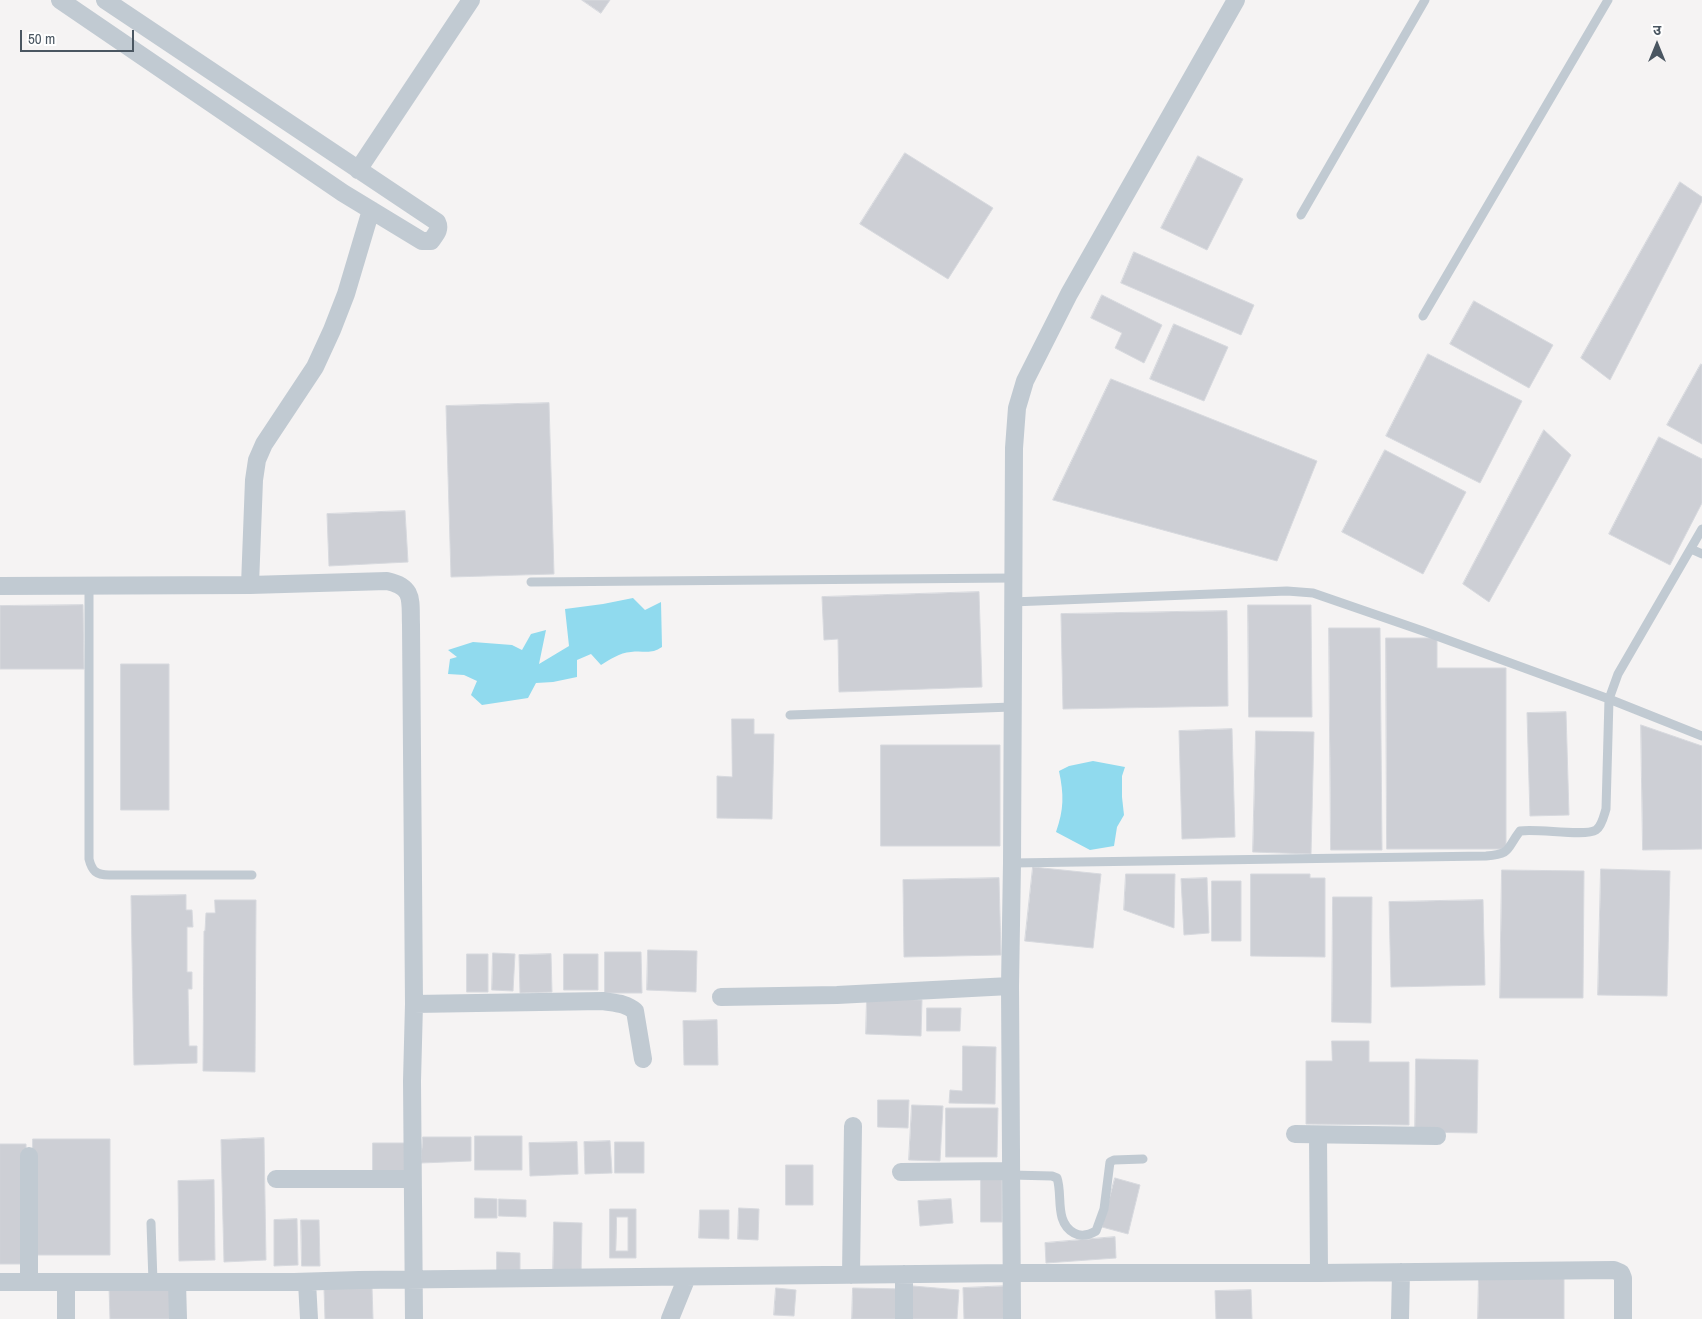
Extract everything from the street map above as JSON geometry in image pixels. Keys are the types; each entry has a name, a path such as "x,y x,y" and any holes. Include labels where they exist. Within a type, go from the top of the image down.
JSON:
{"street":[{"path":"60,0 343,193 422,241 431,241 438,230 437,222 105,0"},
{"path":"358,170 471,0"},
{"path":"1012,1319 1010,1273 1010,986 1012,602 1014,448 1017,408 1025,381 1069,294 1236,0"},
{"path":"250,585 254,480 257,460 264,444 315,366 332,330 346,294 371,210"},
{"path":"0,586 250,585 387,581 399,584 406,589 410,599 411,625 414,1004 412,1280 414,1319"},
{"path":"721,997 1010,986"},
{"path":"414,1004 603,1001 623,1004 635,1011 642,1059"},
{"path":"851,1275 853,1126"},
{"path":"1295,1134 1437,1136"},
{"path":"1318,1135 1319,1273"},
{"path":"29,1156 29,1282"},
{"path":"901,1172 1010,1173"},
{"path":"276,1179 412,1180"},
{"path":"0,1282 307,1282 1010,1273 1319,1273 1614,1270 1621,1273 1623,1278 1623,1319"},
{"path":"1400,1319 1401,1272"},
{"path":"904,1274 904,1319"},
{"path":"670,1319 687,1277"},
{"path":"66,1282 66,1319"},
{"path":"177,1282 178,1319"},
{"path":"307,1282 309,1319"}],"lane":[{"path":"1302,215 1426,0"},
{"path":"1423,316 1608,0"},
{"path":"1012,863 1486,856 1500,855 1507,852 1520,831 1530,829 1587,833 1597,830 1606,809 1609,699 1618,674 1702,529"},
{"path":"1691,549 1702,554"},
{"path":"532,582 1013,578"},
{"path":"89,585 89,859 93,870 96,873 109,876 252,876"},
{"path":"1012,602 1287,591 1312,593 1423,631 1609,699 1702,736"},
{"path":"790,716 1012,707"},
{"path":"1010,1173 1057,1178 1063,1221 1068,1229 1076,1234 1087,1235 1096,1231 1104,1209 1110,1162 1114,1160 1143,1159"},
{"path":"151,1223 153,1282"}],"water":[{"path":"633,598 645,610 661,602 662,647 650,652 623,654 601,665 591,654 577,660 577,677 536,683 528,698 482,705 471,695 477,681 464,675 448,674 450,659 457,657 448,650 473,642 512,645 522,650 531,634 546,630 539,664 569,646 565,609"},
{"path":"1093,761 1125,767 1122,776 1124,815 1117,827 1114,846 1090,850 1056,832 1061,816 1062,802 1059,771 1069,766"}],"building":[{"path":"582,0 610,0 601,13"},
{"path":"905,153 993,208 948,279 860,224"},
{"path":"1198,156 1243,179 1207,250 1161,228"},
{"path":"1680,182 1702,197 1702,201 1610,380 1581,358"},
{"path":"1134,252 1254,305 1241,335 1121,283"},
{"path":"1102,295 1162,325 1144,363 1115,348 1122,333 1091,318"},
{"path":"1474,301 1553,345 1529,388 1450,344"},
{"path":"1174,324 1228,347 1204,401 1150,379"},
{"path":"1428,354 1522,401 1480,483 1386,436"},
{"path":"1702,365 1702,444 1667,425"},
{"path":"1111,379 1317,461 1277,561 1053,500"},
{"path":"549,403 554,574 451,577 446,406"},
{"path":"1544,430 1571,455 1489,602 1463,584"},
{"path":"1659,437 1702,459 1702,503 1670,565 1609,534"},
{"path":"1385,450 1466,492 1423,574 1342,532"},
{"path":"405,511 408,562 329,566 327,514"},
{"path":"979,592 982,687 839,692 838,639 824,640 822,597"},
{"path":"83,605 84,669 0,669 0,606"},
{"path":"1248,605 1311,605 1312,717 1249,717"},
{"path":"1227,611 1228,706 1063,709 1061,614"},
{"path":"1329,628 1380,628 1382,850 1331,850"},
{"path":"1386,638 1437,638 1437,668 1506,668 1506,849 1387,849"},
{"path":"121,664 169,664 169,810 121,810"},
{"path":"1566,712 1569,815 1530,816 1527,713"},
{"path":"732,719 754,719 754,734 774,734 772,819 717,818 717,776 732,777"},
{"path":"1641,725 1702,746 1702,849 1643,850"},
{"path":"1232,729 1235,837 1182,839 1179,731"},
{"path":"1256,731 1314,732 1311,854 1253,852"},
{"path":"881,745 1000,745 1000,846 881,846"},
{"path":"1033,867 1101,874 1093,948 1025,941"},
{"path":"1601,869 1670,871 1667,996 1598,995"},
{"path":"1502,870 1584,871 1583,998 1500,998"},
{"path":"1126,874 1175,874 1174,928 1124,910"},
{"path":"1251,874 1310,874 1310,878 1325,878 1325,957 1251,956"},
{"path":"999,878 1001,955 904,957 903,880"},
{"path":"1207,878 1209,933 1184,935 1181,879"},
{"path":"1212,881 1241,881 1241,941 1212,941"},
{"path":"186,895 186,910 192,910 193,927 187,927 187,972 192,972 192,989 188,989 189,1046 197,1046 197,1063 134,1065 131,896"},
{"path":"1333,897 1372,897 1371,1023 1332,1022"},
{"path":"215,900 256,900 255,1072 203,1071 204,931 206,913 215,913"},
{"path":"1483,900 1485,985 1391,987 1389,902"},
{"path":"648,950 697,951 696,992 647,990"},
{"path":"605,952 641,952 642,993 605,993"},
{"path":"493,953 515,954 513,991 492,990"},
{"path":"467,954 488,954 488,992 467,992"},
{"path":"551,954 552,992 520,993 519,955"},
{"path":"564,954 598,954 598,990 564,990"},
{"path":"867,998 922,1000 921,1036 866,1034"},
{"path":"927,1008 961,1008 960,1031 927,1031"},
{"path":"717,1020 718,1065 684,1065 683,1021"},
{"path":"1332,1041 1369,1041 1369,1062 1409,1062 1409,1125 1306,1124 1306,1061 1332,1061"},
{"path":"963,1046 996,1047 995,1104 949,1103 950,1090 962,1091"},
{"path":"1416,1059 1478,1060 1477,1133 1415,1132"},
{"path":"878,1100 909,1100 908,1128 878,1127"},
{"path":"912,1105 943,1106 940,1161 909,1160"},
{"path":"946,1108 998,1108 997,1157 946,1157"},
{"path":"475,1136 522,1136 522,1170 475,1170"},
{"path":"423,1137 471,1137 471,1161 421,1163"},
{"path":"264,1138 266,1260 224,1262 221,1140"},
{"path":"33,1139 110,1139 110,1255 33,1255"},
{"path":"610,1141 612,1173 585,1174 584,1142"},
{"path":"577,1142 578,1174 530,1176 529,1143"},
{"path":"615,1142 644,1142 644,1173 615,1173"},
{"path":"373,1143 407,1143 407,1171 373,1171"},
{"path":"0,1144 26,1144 28,1264 0,1264"},
{"path":"786,1165 813,1165 813,1205 786,1205"},
{"path":"981,1175 1002,1175 1002,1222 981,1222"},
{"path":"1115,1178 1140,1185 1128,1234 1102,1227"},
{"path":"214,1180 215,1260 179,1261 178,1181"},
{"path":"475,1198 497,1199 497,1218 475,1218"},
{"path":"499,1199 526,1200 526,1217 499,1216"},
{"path":"951,1199 953,1223 920,1226 918,1201"},
{"path":"739,1208 759,1209 758,1240 738,1239"},
{"path":"610,1209 636,1209 636,1258 610,1258","holes":["617,1217 628,1217 628,1251 616,1251"]},
{"path":"700,1210 729,1210 729,1239 699,1238"},
{"path":"297,1219 298,1265 274,1266 274,1220"},
{"path":"301,1220 319,1220 320,1266 302,1266"},
{"path":"554,1222 582,1223 581,1275 553,1274"},
{"path":"1115,1237 1116,1258 1046,1263 1045,1243"},
{"path":"497,1252 520,1253 520,1274 497,1273"},
{"path":"1479,1275 1564,1277 1564,1319 1478,1319"},
{"path":"172,1286 173,1319 110,1319 109,1287"},
{"path":"913,1286 959,1290 957,1319 911,1319"},
{"path":"1008,1286 1009,1319 964,1319 963,1288"},
{"path":"372,1287 373,1319 325,1319 324,1289"},
{"path":"776,1288 796,1290 794,1316 774,1315"},
{"path":"853,1288 902,1289 901,1319 852,1319"},
{"path":"1251,1290 1252,1319 1216,1319 1215,1291"}]}
